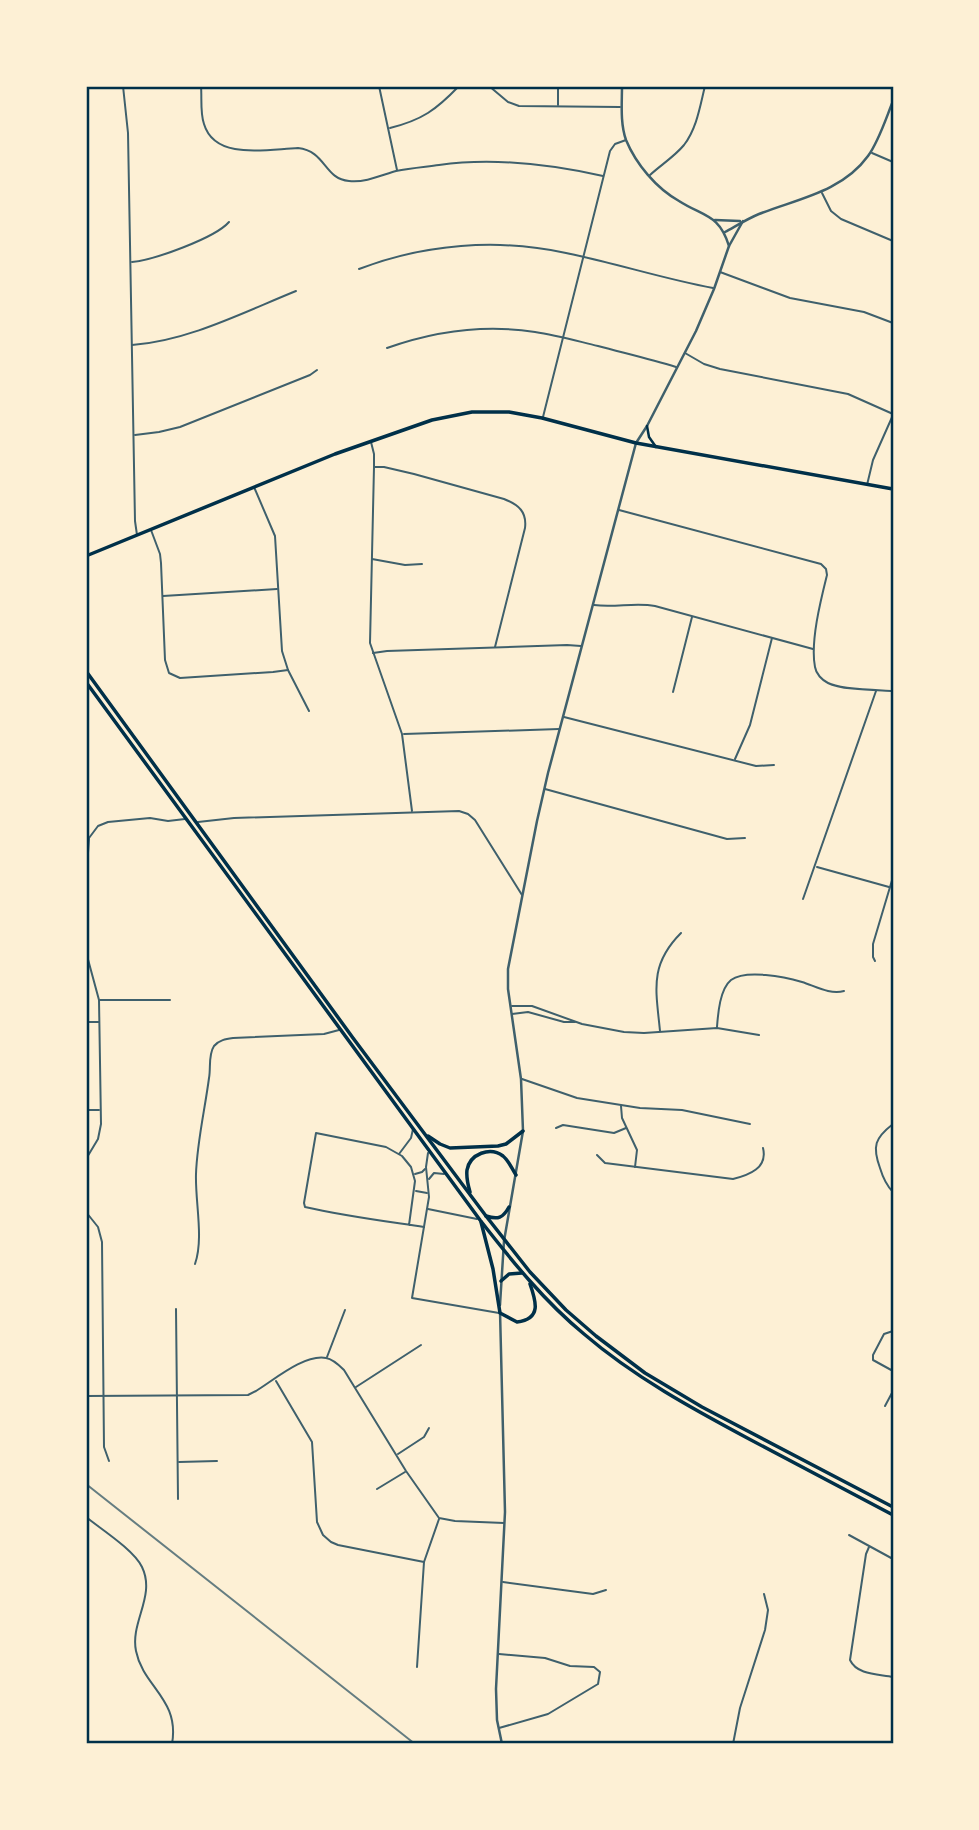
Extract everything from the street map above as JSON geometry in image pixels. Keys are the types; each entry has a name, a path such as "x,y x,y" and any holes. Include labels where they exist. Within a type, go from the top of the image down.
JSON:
{"main road":[{"path":"86,556 371,441 461,413 499,412 542,418 636,443 893,489"},
{"path":"647,426 649,438 656,447"},
{"path":"86,614 86,621"},
{"path":"86,671 504,1241 566,1310 640,1369 702,1407 893,1507"},
{"path":"86,682 480,1220 522,1273 584,1335 644,1379 893,1514"},
{"path":"422,1131 440,1144 455,1148 502,1146 523,1131"},
{"path":"472,1198 467,1182 467,1170 473,1159 481,1153 490,1152 503,1156 516,1175"},
{"path":"486,1216 500,1218 509,1207"},
{"path":"480,1220 490,1253 500,1313 517,1322 532,1316 536,1301 530,1281"},
{"path":"501,1281 509,1273 522,1273"}],"street":[{"path":"123,86 128,133 137,535"},
{"path":"201,86 203,119 213,141 226,148 240,150 307,150 319,157 332,174 346,181 453,163 492,162 557,167 603,176"},
{"path":"379,86 397,171"},
{"path":"388,128 414,121 430,113 459,86"},
{"path":"489,86 514,105 621,107"},
{"path":"558,86 558,106"},
{"path":"622,86 621,107 626,140 637,159 661,188 679,202 715,220 725,232 729,246"},
{"path":"649,175 679,150 688,138 705,86"},
{"path":"725,232 743,221 822,192 849,177 871,152 893,101"},
{"path":"542,418 611,147 626,140"},
{"path":"871,152 893,162"},
{"path":"822,192 831,211 841,219 893,241"},
{"path":"715,220 743,221"},
{"path":"502,1744 496,1689 505,1523 501,1281 504,1241 523,1131 521,1079 508,969 544,789 636,443 685,353 714,289 729,246 743,221"},
{"path":"131,262 150,259 214,234 229,222"},
{"path":"359,269 413,253 469,246 527,247 583,257 714,289"},
{"path":"720,272 790,298 864,312 893,323"},
{"path":"132,345 179,338 296,291"},
{"path":"387,348 424,336 475,329 520,330 677,367"},
{"path":"685,353 704,364 720,369 848,394 893,414 873,460 867,486"},
{"path":"133,435 180,427 317,370"},
{"path":"371,441 374,467 369,636 402,734 412,811"},
{"path":"374,467 414,474 505,499 524,512 526,527 495,647"},
{"path":"254,486 273,531 281,645 288,670 309,711"},
{"path":"618,510 824,566 827,575 818,614 814,649 815,667 819,675 834,685 893,691"},
{"path":"151,529 160,557 166,666 173,676 180,678 288,670"},
{"path":"371,559 405,565 422,564"},
{"path":"162,596 278,589"},
{"path":"593,605 609,607 649,604 814,649"},
{"path":"673,692 692,616"},
{"path":"734,760 750,725 773,637"},
{"path":"373,653 582,646"},
{"path":"803,899 876,690"},
{"path":"564,716 760,767 774,765"},
{"path":"402,734 560,729"},
{"path":"544,789 727,839 745,838"},
{"path":"196,823 234,818 457,810 471,816 522,896"},
{"path":"86,883 89,838 98,826 108,822 150,818 168,821 187,819"},
{"path":"815,866 890,887"},
{"path":"875,961 872,949 893,877"},
{"path":"660,1032 656,981 658,967 666,948 681,933"},
{"path":"86,951 99,1000 101,1124 98,1139 86,1158"},
{"path":"717,1028 721,1000 727,985 736,977 765,974 828,991 844,991"},
{"path":"99,1000 170,1000"},
{"path":"511,1006 532,1006 576,1022 624,1032 717,1028 759,1035"},
{"path":"512,1014 528,1012 564,1022 576,1022"},
{"path":"86,1022 100,1022"},
{"path":"195,1264 199,1243 197,1159 214,1045 233,1038 324,1034 341,1030"},
{"path":"521,1079 578,1098 682,1110 750,1124"},
{"path":"622,1105 622,1118 636,1150 635,1167"},
{"path":"86,1110 100,1110"},
{"path":"893,1124 880,1135 875,1148 884,1181 893,1192"},
{"path":"556,1128 563,1125 614,1133 626,1128"},
{"path":"399,1154 411,1138 413,1128"},
{"path":"409,1225 415,1191 414,1174 399,1154 386,1147 316,1133 304,1203 306,1207 409,1225 424,1227"},
{"path":"428,1148 426,1167 429,1194 412,1298 500,1313"},
{"path":"597,1154 605,1163 733,1179 743,1177 759,1167 765,1155 763,1148"},
{"path":"414,1174 424,1171 426,1167"},
{"path":"429,1180 435,1172 447,1175"},
{"path":"415,1191 429,1194"},
{"path":"427,1209 480,1220"},
{"path":"86,1212 95,1223 102,1242 104,1447 109,1461"},
{"path":"176,1310 178,1499"},
{"path":"327,1358 345,1310"},
{"path":"893,1331 884,1334 873,1360 893,1371"},
{"path":"355,1388 421,1345"},
{"path":"86,1396 248,1395 306,1361 327,1358 340,1366 439,1518 505,1523"},
{"path":"275,1380 312,1442 316,1513 323,1535 338,1545 424,1562"},
{"path":"885,1406 893,1391"},
{"path":"397,1454 424,1437 429,1428"},
{"path":"178,1462 217,1461"},
{"path":"377,1489 406,1471"},
{"path":"86,1517 135,1556 144,1570 147,1589 135,1639 135,1650 142,1669 170,1710 172,1744"},
{"path":"417,1667 424,1562 439,1518"},
{"path":"849,1535 893,1559"},
{"path":"869,1547 864,1564 850,1660 854,1667 861,1671 893,1677"},
{"path":"502,1582 593,1594 606,1590"},
{"path":"733,1744 740,1708 765,1630 768,1610 764,1594"},
{"path":"498,1654 545,1658 570,1666 594,1667 600,1672 598,1684 548,1714 499,1728"}],"railway":[{"path":"86,1484 415,1744"}]}
